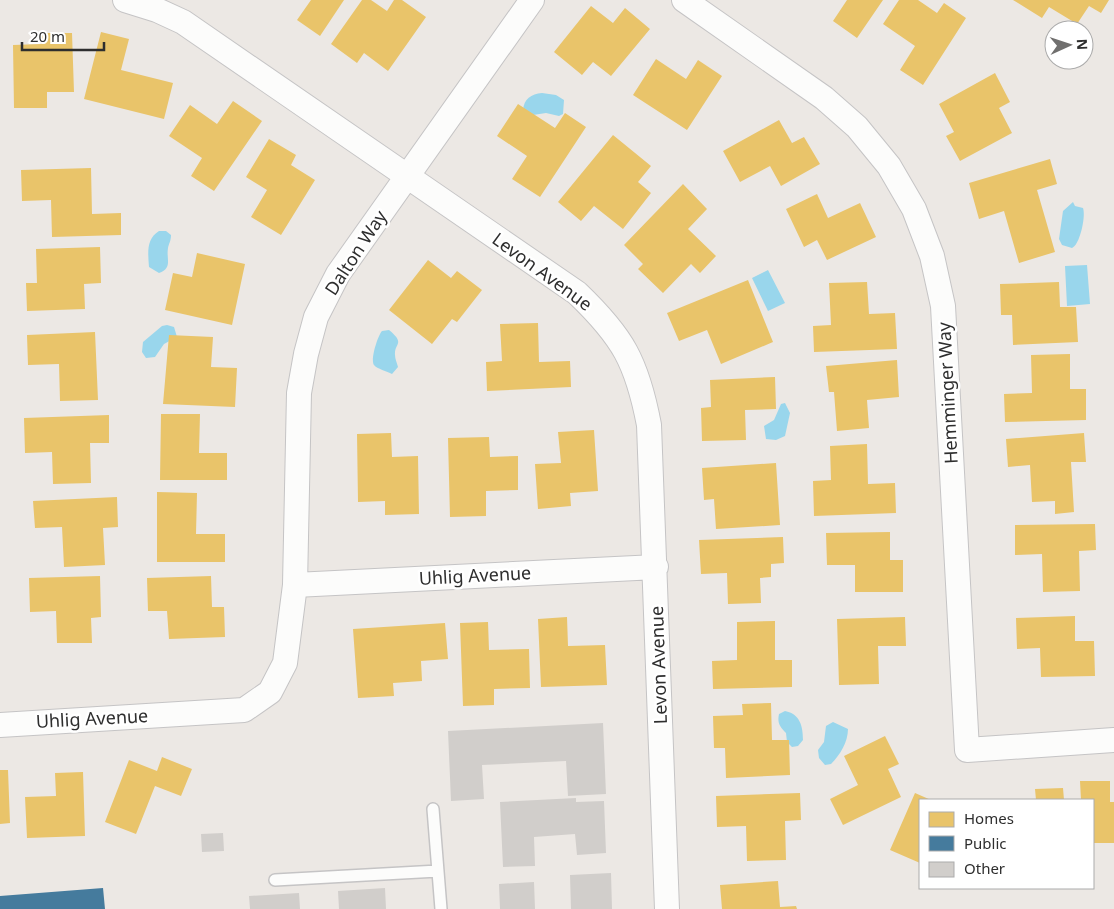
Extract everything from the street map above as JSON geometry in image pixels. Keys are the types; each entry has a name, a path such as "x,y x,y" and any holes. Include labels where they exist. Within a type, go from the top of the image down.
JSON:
{"street":[{"name":"Levon Avenue","path":"125,0 157,10 183,22 577,293 605,320 626,350 641,387 649,425 656,567 667,909"},
{"name":"Dalton Way","path":"244,710 270,692 285,663 295,585 299,392 306,354 316,317 338,274 532,0"},
{"name":"Hemminger Way","path":"684,0 824,98 857,127 889,166 914,210 932,256 943,306 968,750 1114,740"},
{"name":"Uhlig Avenue","path":"295,585 656,567"},
{"name":"Uhlig Avenue","path":"0,725 244,710"}],"lane":[{"path":"433,809 441,909"},
{"path":"275,880 438,871"}],"water":[{"path":"542,93 556,95 564,100 563,114 559,116 546,113 533,115 523,110 529,98"},
{"path":"1073,202 1075,206 1083,208 1084,217 1078,242 1072,248 1062,245 1059,239 1063,211"},
{"path":"159,231 166,231 171,235 168,248 168,263 166,269 159,273 149,267 148,252 152,238"},
{"path":"1087,265 1090,304 1067,306 1065,266"},
{"path":"768,270 785,303 768,311 752,278"},
{"path":"162,326 174,327 177,337 164,344 155,357 146,358 142,352 143,342"},
{"path":"389,330 398,341 395,355 398,367 392,374 377,368 373,362 380,333"},
{"path":"785,403 790,413 785,436 776,440 766,439 764,426 774,420 781,404"},
{"path":"785,711 794,715 800,721 803,740 798,746 792,747 787,742 786,733 778,720 779,714"},
{"path":"833,722 848,729 848,734 843,748 837,757 831,764 825,765 819,758 818,750 824,742 826,726"}],"building: Homes":[{"path":"311,0 344,0 320,36 297,20"},
{"path":"362,0 371,0 387,11 394,0 402,0 426,17 388,71 364,53 357,63 331,44"},
{"path":"847,0 883,0 857,38 833,21"},
{"path":"899,0 918,0 937,13 944,3 966,18 923,85 900,70 915,46 883,24"},
{"path":"1013,0 1109,0 1101,13 1089,6 1080,20 1070,20 1049,7 1042,18"},
{"path":"591,6 613,23 625,8 650,29 611,76 593,62 582,75 554,52"},
{"path":"101,32 129,39 121,70 173,83 164,119 84,99"},
{"path":"41,33 72,33 74,92 47,92 47,108 14,108 13,45 41,44"},
{"path":"656,59 686,79 698,60 722,76 687,130 633,95"},
{"path":"995,73 1010,102 999,108 1012,133 960,161 946,136 954,132 939,104"},
{"path":"233,101 262,121 214,191 191,176 202,158 169,136 190,105 217,124"},
{"path":"518,104 555,128 565,113 586,127 540,197 512,179 527,156 497,136"},
{"path":"779,120 792,143 804,137 820,164 781,186 770,166 740,182 723,151"},
{"path":"613,135 651,166 638,182 651,193 623,229 594,206 581,221 558,202"},
{"path":"269,139 296,155 291,165 315,180 281,235 251,217 267,190 246,177"},
{"path":"1050,159 1057,184 1037,190 1055,252 1019,263 1004,211 979,219 969,183"},
{"path":"91,168 92,214 121,213 121,235 52,237 51,200 22,201 21,170"},
{"path":"683,184 707,209 688,229 716,256 700,273 691,264 663,293 638,269 643,264 624,245"},
{"path":"817,194 828,218 860,203 876,237 827,260 817,240 804,247 786,209"},
{"path":"100,247 101,283 84,284 85,309 27,311 26,283 37,283 36,249"},
{"path":"197,253 245,264 232,325 165,310 173,273 192,277"},
{"path":"428,260 451,278 457,271 482,290 457,322 452,319 432,344 389,310"},
{"path":"748,280 773,342 721,364 707,330 679,341 667,313"},
{"path":"867,282 869,314 895,313 897,349 814,352 813,326 831,325 829,283"},
{"path":"1059,282 1060,307 1076,307 1078,342 1013,345 1012,315 1001,315 1000,284"},
{"path":"538,323 539,362 570,361 571,387 487,391 486,362 502,361 500,324"},
{"path":"95,332 98,400 60,401 59,364 28,365 27,335"},
{"path":"169,335 213,337 211,367 237,368 235,407 163,404"},
{"path":"1070,354 1070,389 1086,389 1086,420 1005,422 1004,394 1032,393 1031,355"},
{"path":"897,360 899,397 867,400 869,428 837,431 834,392 829,392 826,366"},
{"path":"775,377 776,409 745,410 746,440 702,441 701,408 711,407 710,380"},
{"path":"161,414 200,414 199,453 227,453 227,480 160,480"},
{"path":"109,415 109,443 90,443 91,483 53,484 52,452 25,453 24,418"},
{"path":"594,430 598,491 570,493 571,506 538,509 535,464 561,463 558,432"},
{"path":"391,433 392,457 418,456 419,514 385,515 385,501 358,502 357,434"},
{"path":"1084,433 1086,462 1071,462 1074,512 1055,514 1055,501 1032,502 1030,465 1008,467 1006,439"},
{"path":"489,437 490,457 518,456 518,490 486,491 486,516 450,517 448,438"},
{"path":"867,444 868,484 895,483 896,513 814,516 813,481 831,480 830,446"},
{"path":"776,463 780,525 716,529 714,499 704,500 702,468"},
{"path":"157,492 197,493 196,534 225,534 225,562 157,562"},
{"path":"117,497 118,527 103,528 105,565 64,567 62,527 35,528 33,501"},
{"path":"1095,524 1096,550 1079,551 1080,591 1043,592 1042,554 1015,555 1015,525"},
{"path":"890,532 890,560 903,560 903,592 855,592 855,565 827,565 826,533"},
{"path":"783,537 784,563 771,564 771,577 760,578 761,603 728,604 727,573 701,574 699,540"},
{"path":"100,576 101,617 91,618 92,643 57,643 56,611 30,612 29,578"},
{"path":"211,576 212,607 224,607 225,637 169,639 167,611 148,611 147,578"},
{"path":"1075,616 1075,641 1094,641 1095,676 1041,677 1040,648 1017,649 1016,618"},
{"path":"567,617 568,646 605,645 607,685 541,687 538,619"},
{"path":"905,617 906,646 878,646 879,684 839,685 837,619"},
{"path":"775,621 775,660 792,660 792,687 713,689 712,661 737,660 737,622"},
{"path":"488,622 489,650 529,649 530,688 494,689 494,705 463,706 460,623"},
{"path":"445,623 448,659 421,661 422,681 393,683 394,696 358,698 353,629"},
{"path":"771,703 772,740 789,740 790,775 726,778 725,748 714,748 713,716 743,715 742,704"},
{"path":"885,736 899,764 888,769 901,797 843,825 830,799 858,785 844,756"},
{"path":"162,757 192,769 181,796 155,786 136,834 105,822 129,760 157,771"},
{"path":"0,770 8,770 10,823 0,824"},
{"path":"83,772 85,836 27,838 25,797 56,796 55,773"},
{"path":"1080,781 1110,781 1110,802 1114,802 1114,843 1094,843 1094,799 1081,799"},
{"path":"1063,788 1064,799 1036,799 1035,789"},
{"path":"800,793 801,820 785,821 786,860 747,861 746,826 717,827 716,796"},
{"path":"915,793 929,799 919,799 919,863 890,850"},
{"path":"778,881 780,907 796,906 797,909 722,909 720,885"}],"building: Public":[{"path":"103,888 105,909 0,909 0,896"}],"building: Other":[{"path":"603,723 606,794 568,796 566,761 482,765 484,799 451,801 448,731"},
{"path":"576,798 576,802 604,801 606,853 577,855 575,834 534,837 535,866 503,867 500,802"},
{"path":"223,833 224,851 202,852 201,834"},
{"path":"611,873 612,909 571,909 570,875"},
{"path":"534,882 535,909 500,909 499,884"},
{"path":"385,888 386,909 339,909 338,891"},
{"path":"299,893 300,909 250,909 249,896"}]}
